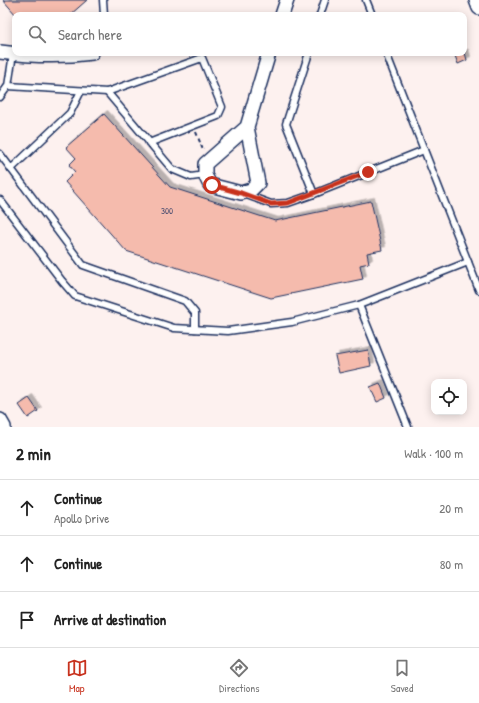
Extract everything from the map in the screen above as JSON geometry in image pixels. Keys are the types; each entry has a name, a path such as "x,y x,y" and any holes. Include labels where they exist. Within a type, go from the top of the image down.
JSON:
{"street":[{"path":"283,12 287,0"},
{"path":"476,0 479,8"},
{"path":"247,126 204,164 205,175 210,185 241,193 251,190 258,183 247,126 268,56"},
{"path":"0,420 4,427"}],"lane":[{"path":"103,0 104,12"},
{"path":"321,12 325,0"},
{"path":"366,0 371,12"},
{"path":"0,97 8,86 7,53"},
{"path":"308,56 286,124 314,194"},
{"path":"387,56 479,290"},
{"path":"8,86 107,92 202,58 222,107 218,116 149,143"},
{"path":"11,168 70,113 81,91"},
{"path":"107,92 172,170 191,177 205,175"},
{"path":"241,193 271,204 288,203 424,150"},
{"path":"0,154 83,265 185,301 194,313 195,329"},
{"path":"0,200 75,296 174,328 228,331 292,322 359,305 468,262"},
{"path":"359,305 408,427"}],"path":[{"path":"194,125 198,138 206,154"}],"building":[{"path":"3,0 87,0 73,12 13,12"},
{"path":"455,56 466,56 467,60 458,64"},
{"path":"104,114 170,187 275,221 371,201 382,250 367,253 369,263 360,265 363,279 271,298 126,251 65,182 75,172 69,165 76,158 66,147"},
{"path":"368,350 371,366 339,373 335,356"},
{"path":"380,383 386,398 377,402 370,387"},
{"path":"29,398 38,411 28,418 19,405"}],"route":[{"path":"212,185 241,193 271,204 288,203 368,172"}]}
